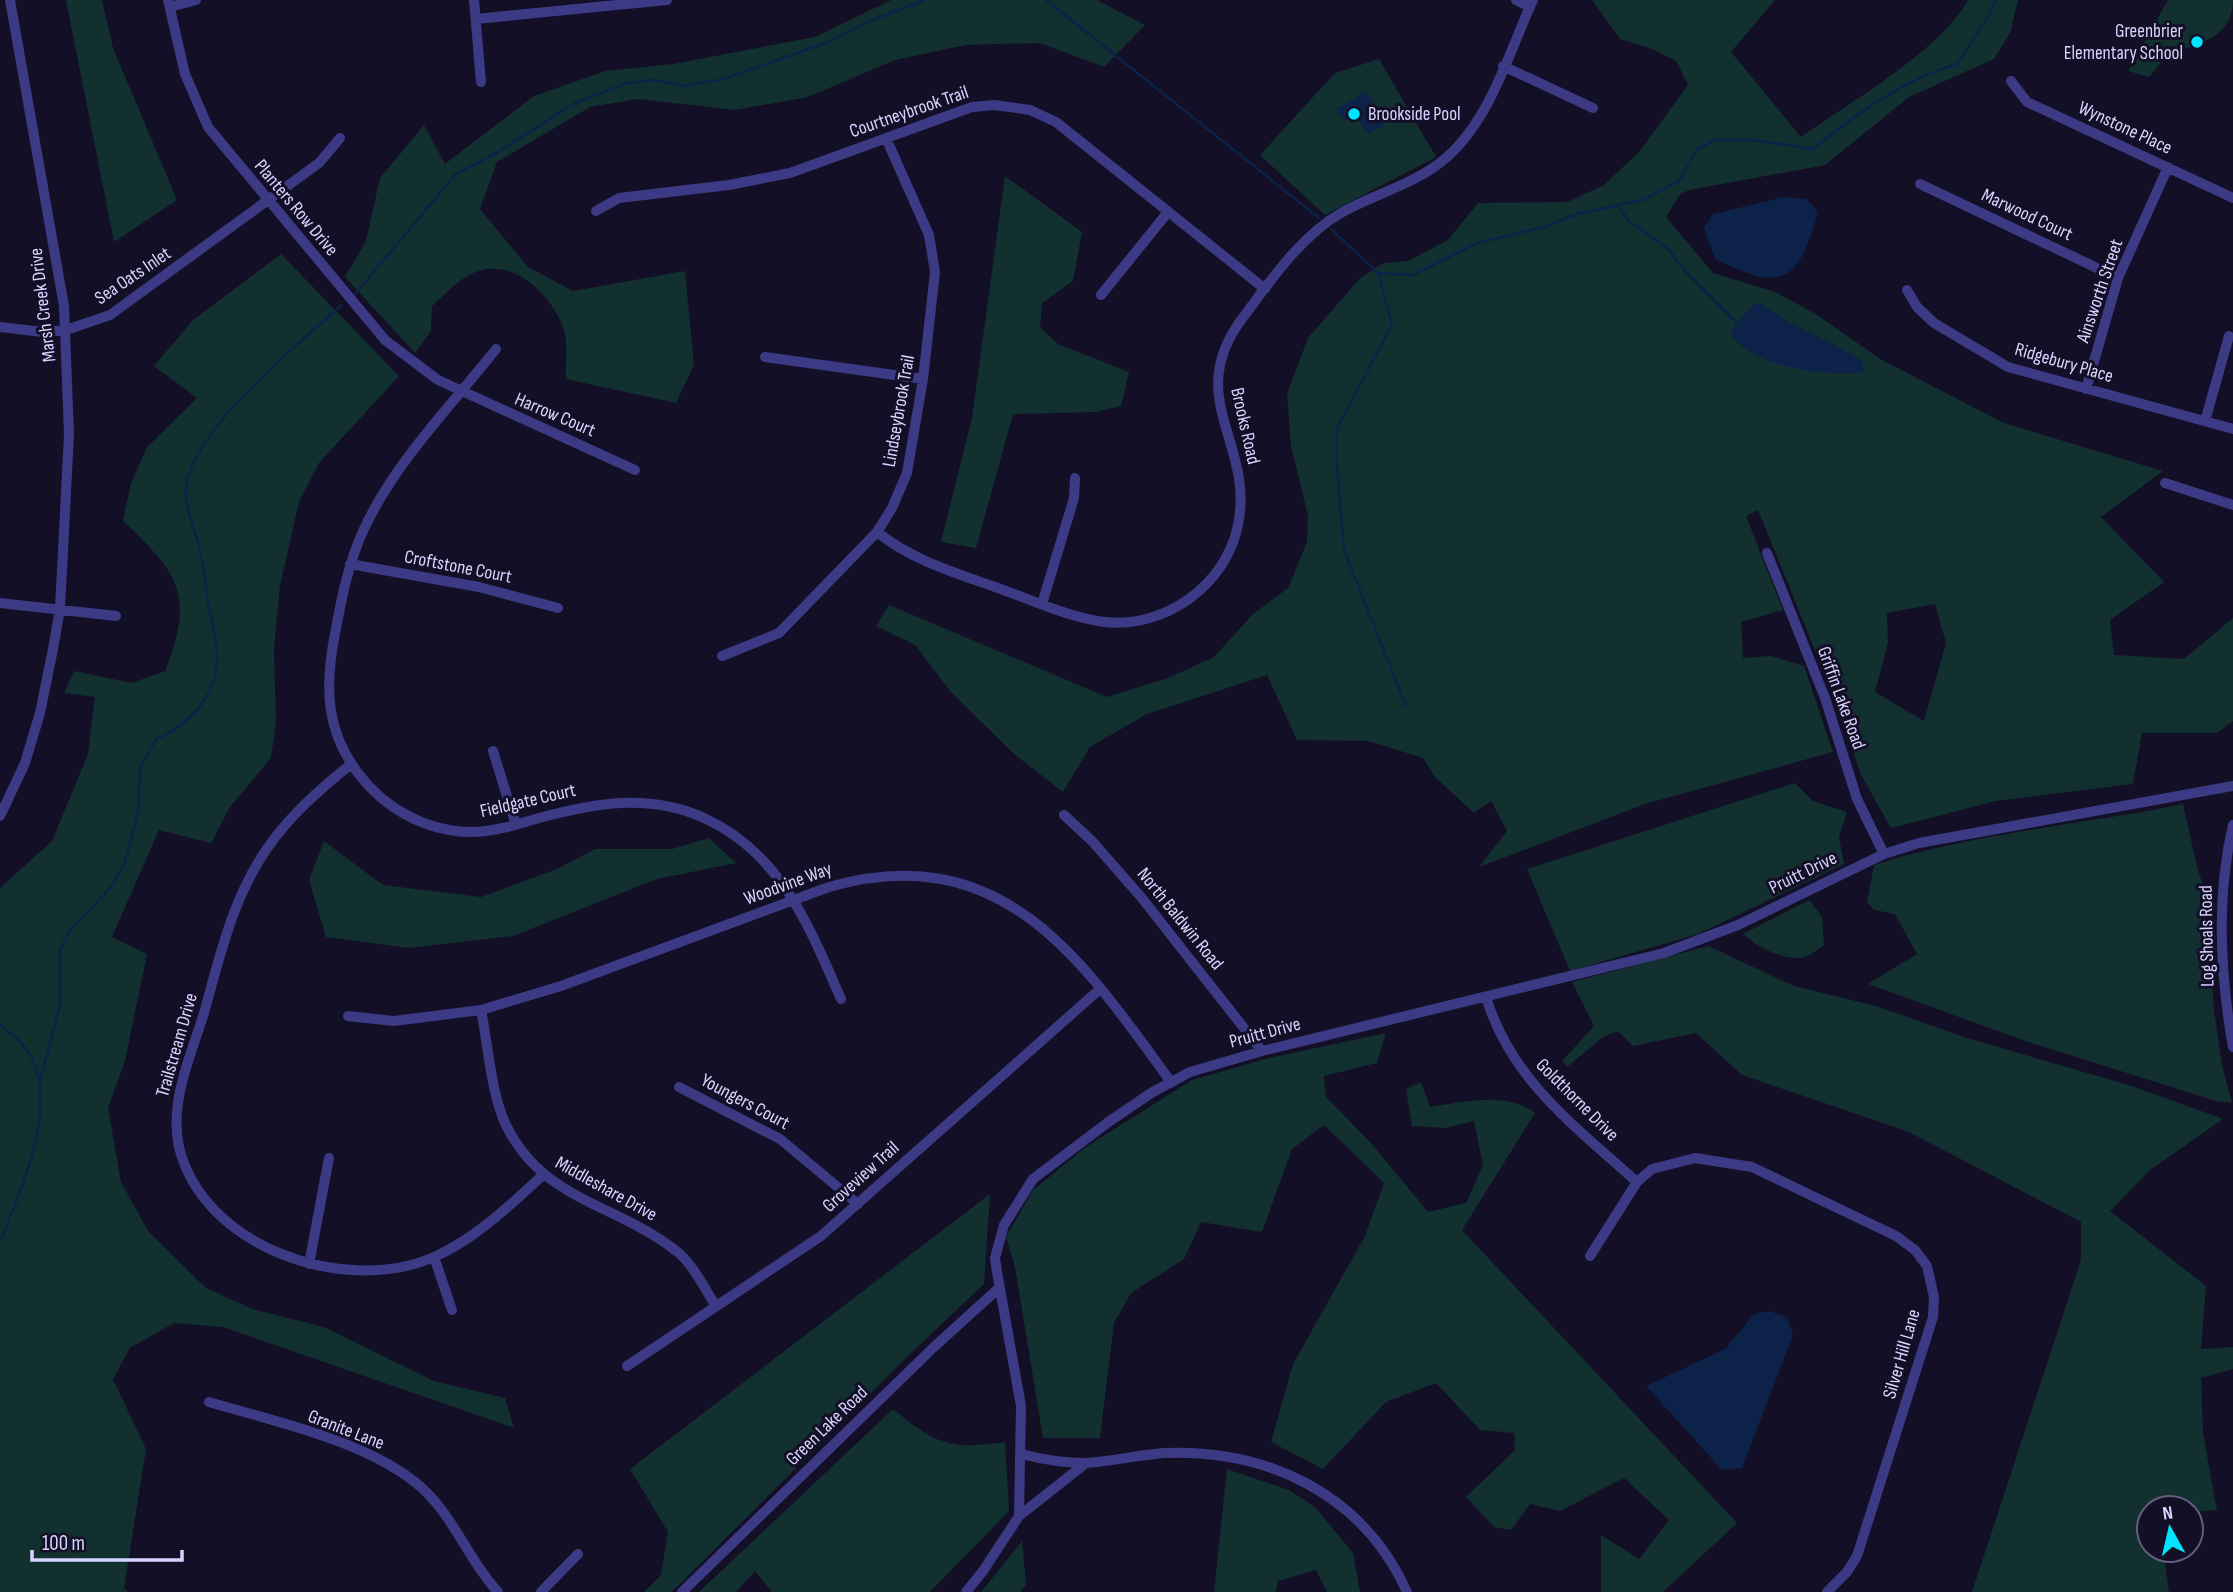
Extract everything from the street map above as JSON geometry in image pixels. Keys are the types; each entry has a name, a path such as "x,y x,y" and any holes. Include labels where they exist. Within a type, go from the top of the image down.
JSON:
{"street":[{"name":"Marsh Creek Drive","path":"0,817 16,789 40,713 60,609 69,434 66,330 55,251 10,0"},
{"path":"169,4 196,0"},
{"path":"474,0 481,82"},
{"path":"476,19 667,0"},
{"path":"1516,0 1532,3"},
{"name":"Brooks Road","path":"877,532 923,561 1042,604 1104,622 1141,620 1183,603 1218,570 1235,535 1240,508 1238,473 1220,408 1217,367 1231,334 1302,246 1331,219 1419,177 1448,156 1476,122 1532,3"},
{"name":"Planters Row Drive","path":"169,4 185,74 200,113 216,139 385,340 425,372 462,392"},
{"path":"1503,66 1593,108"},
{"name":"Wynstone Place","path":"2011,81 2027,102 2233,198"},
{"name":"Courtneybrook Trail","path":"596,211 619,198 770,178 972,107 995,105 1030,110 1056,122 1265,289"},
{"name":"Sea Oats Inlet","path":"0,327 43,332 66,330 90,323 128,305 319,163 341,138"},
{"name":"Lindseybrook Trail","path":"722,656 779,633 877,532 892,508 907,473 935,290 933,253 921,214 886,138"},
{"name":"Ainsworth Street","path":"2087,389 2118,278 2168,167"},
{"name":"Marwood Court","path":"1920,184 2118,278"},
{"path":"1101,295 1168,212"},
{"name":"Ridgebury Place","path":"1908,290 1917,307 1934,323 2008,367 2233,429"},
{"path":"2205,421 2229,336"},
{"name":"Fieldgate Court","path":"496,349 384,491 350,564 327,688 334,730 351,764 378,796 422,822 470,832 516,825 610,802 647,802 685,810 719,825 748,845 781,878 805,916 841,999"},
{"path":"765,357 923,379"},
{"name":"Harrow Court","path":"462,392 635,470"},
{"path":"1042,604 1073,498 1075,478"},
{"path":"2165,483 2233,505"},
{"name":"Griffin Lake Road","path":"1768,553 1825,698 1857,799 1884,854"},
{"name":"Croftstone Court","path":"350,564 478,587 558,608"},
{"path":"0,603 117,616"},
{"path":"493,751 516,825"},
{"name":"Trailstream Drive","path":"351,764 287,822 246,883 228,928 177,1111 179,1147 189,1172 204,1195 233,1225 281,1254 332,1269 373,1270 409,1265 434,1257 472,1235 542,1176"},
{"name":"Pruitt Drive","path":"1021,1454 1017,1373 995,1258 1000,1235 1012,1208 1027,1185 1107,1122 1171,1082 1190,1072 1262,1051 1651,956 1699,940 1884,854 1972,831 2233,786"},
{"name":"North Baldwin Road","path":"1064,815 1092,841 1141,897 1262,1051"},
{"name":"Log Shoals Road","path":"2233,825 2224,879 2222,932 2225,990 2233,1047"},
{"name":"Woodvine Way","path":"348,1016 394,1021 481,1010 561,986 828,887 875,877 918,876 962,883 1005,901 1043,927 1100,989 1171,1082"},
{"name":"Groveview Trail","path":"627,1366 821,1236 1100,989"},
{"name":"Goldthorne Drive","path":"1486,997 1496,1029 1513,1059 1535,1087 1637,1182"},
{"name":"Middleshare Drive","path":"481,1010 505,1123 521,1152 542,1176 636,1223 678,1252 716,1306"},
{"name":"Youngers Court","path":"678,1087 780,1139 858,1204"},
{"path":"309,1264 329,1158"},
{"name":"Silver Hill Lane","path":"1637,1182 1652,1169 1695,1158 1752,1167 1896,1236 1915,1250 1927,1266 1934,1297 1933,1317 1925,1347 1857,1556 1847,1572 1827,1592"},
{"path":"1590,1256 1637,1182"},
{"path":"434,1257 452,1310"},
{"name":"Green Lake Road","path":"682,1592 935,1346 999,1288"},
{"name":"Granite Lane","path":"209,1402 361,1451 422,1488 450,1522 478,1571 498,1592"},
{"path":"1019,1516 1021,1454 1086,1463 1123,1457 1198,1454 1232,1456 1285,1472 1325,1493 1360,1522 1384,1552 1407,1592"},
{"path":"966,1592 984,1572 1019,1516 1086,1463"},
{"path":"541,1592 578,1554"}],"green space":[{"path":"66,0 102,0 113,48 177,200 114,242"},
{"path":"891,0 1097,0 1145,25 1104,67 1040,43 966,45 895,60 808,97 735,110 638,99 590,107 497,162 480,209 528,267 573,291 685,271 694,365 676,403 566,379 565,336 559,318 542,294 520,276 493,269 466,277 432,306 431,331 415,353 345,277 366,241 380,178 424,125 445,164 534,96 605,71 673,64 815,37"},
{"path":"1592,0 1775,0 1731,52 1801,137 1916,57 1955,19 1968,0 2018,0 2010,33 1994,59 1909,97 1825,165 1689,190 1680,194 1666,217 1713,273 1775,292 1816,314 1880,359 2004,423 2163,471 2101,517 2164,582 2110,620 2114,655 2184,659 2233,618 2233,721 2217,733 2142,733 2133,784 1996,801 1891,828 1860,773 1843,719 1758,510 1746,516 1783,610 1741,622 1743,658 1771,656 1804,666 1833,752 1645,804 1479,867 1507,831 1491,801 1474,813 1435,777 1423,758 1368,741 1297,740 1267,675 1147,714 1090,747 1063,792 1014,754 951,692 915,645 876,626 889,605 1107,697 1168,678 1214,657 1253,614 1288,588 1307,542 1308,516 1291,446 1287,394 1308,338 1360,278 1384,263 1408,261 1448,240 1478,203 1568,202 1604,185 1639,152 1688,85 1676,61 1652,49 1620,39","holes":["1935,604 1946,643 1924,721 1875,692 1888,643 1887,613"]},
{"path":"2168,0 2233,0 2232,12 2228,22 2213,37 2169,55 2149,77 2128,71"},
{"name":"Brookside Pool","path":"1379,59 1436,157 1325,215 1260,155 1335,73"},
{"path":"1005,176 1082,232 1073,281 1042,303 1040,327 1058,344 1129,372 1121,406 1096,412 1013,414 976,548 941,542 972,418"},
{"path":"281,254 399,376 319,463 299,502 280,586 274,649 276,722 271,758 230,807 211,843 159,830 112,937 147,954 125,1061 108,1108 121,1182 148,1231 206,1288 252,1309 324,1327 434,1381 505,1398 514,1428 223,1327 174,1323 130,1348 113,1379 146,1449 124,1588 128,1592 0,1592 0,888 52,841 88,754 95,697 64,693 74,671 132,683 165,671 174,645 180,604 176,587 169,571 157,556 123,521 131,483 147,447 197,398 154,366 193,320"},
{"path":"1795,783 1813,801 1847,812 1839,837 1844,864 1698,934 1570,971 1527,869"},
{"path":"2183,804 2198,871 2207,895 2214,1011 2222,1065 2232,1103 2216,1101 2028,1042 1868,984 1917,954 1895,914 1874,910 1867,902 1874,865 1989,837"},
{"path":"709,838 736,863 657,879 513,936 409,948 326,937 309,880 324,841 383,885 481,897 557,869 595,849 672,849"},
{"path":"1809,900 1822,917 1824,945 1807,956 1797,958 1780,955 1763,948 1743,934"},
{"path":"1708,946 1794,986 1876,1006 1967,1038 2132,1086 2223,1119 2150,1170 2110,1211 2206,1286 2201,1349 2233,1347 2233,1369 2201,1378 2203,1433 2217,1510 2205,1511 2205,1494 2135,1494 2135,1564 2165,1564 2169,1592 1972,1592 2081,1260 2081,1222 1909,1132 1742,1075 1696,1033 1633,1046 1618,1031 1603,1037 1567,1067 1562,1061 1594,1026 1572,982"},
{"path":"1386,1033 1377,1063 1324,1076 1326,1097 1370,1142 1428,1212 1466,1203 1483,1166 1474,1121 1445,1128 1412,1126 1406,1089 1421,1082 1430,1107 1498,1100 1524,1106 1535,1113 1462,1230 1737,1523 1663,1592 1601,1592 1601,1535 1639,1559 1669,1520 1624,1478 1560,1511 1530,1504 1511,1530 1494,1527 1466,1497 1515,1450 1514,1433 1480,1430 1436,1383 1386,1402 1323,1469 1271,1442 1293,1364 1365,1236 1384,1183 1324,1125 1292,1149 1262,1232 1201,1222 1184,1259 1131,1293 1114,1323 1100,1438 1043,1438 1015,1267 1006,1237 1033,1190 1086,1147 1192,1080 1269,1058"},
{"path":"990,1194 984,1284 671,1592 644,1592 661,1575 668,1532 630,1469"},
{"path":"893,1409 921,1430 944,1442 970,1445 1005,1442 1009,1511 930,1592 772,1592 755,1571 736,1592 699,1592"},
{"path":"1227,1469 1289,1490 1315,1507 1353,1553 1360,1592 1327,1592 1316,1570 1278,1581 1276,1592 1214,1592"},
{"path":"1022,1541 1026,1585 1020,1592 981,1592"}],"water":[{"path":"1366,92 1384,125 1367,134 1356,114 1344,121 1337,108"},
{"path":"1783,197 1807,199 1818,212 1803,255 1794,268 1771,278 1756,276 1715,259 1704,228 1713,214"},
{"path":"1753,304 1762,304 1786,320 1850,353 1862,361 1865,372 1831,373 1792,368 1755,355 1740,345 1730,333"},
{"path":"1769,1311 1787,1317 1793,1335 1742,1468 1722,1470 1646,1386 1725,1349 1754,1314"}],"waterway":[{"path":"355,294 456,174 500,151 573,104 627,83 654,80 683,86 724,79 828,42 870,21 925,0"},
{"path":"1046,0 1319,218"},
{"path":"1378,273 1413,275 1477,243 1544,227 1577,214 1643,200 1679,181 1697,149 1716,140 1752,140 1813,149 1863,111 1899,89 1957,64 1990,14 1995,0"},
{"path":"1618,206 1629,221 1668,249 1687,273 1736,322"},
{"path":"1332,230 1378,273 1392,325 1337,428 1337,466 1344,550 1406,706"},
{"path":"39,1085 60,1005 60,950 69,932 111,887 124,865 138,813 140,769 156,739 180,726 200,706 208,694 217,668 216,641 201,554 186,500 186,487 193,464 207,440 250,389 342,305"},
{"path":"0,1025 23,1045 33,1060 39,1081 40,1104 33,1152 0,1242"}],"place":[{"name":"Greenbrier Elementary School","path":"2197,42"},
{"name":"Brookside Pool","path":"1354,114"}]}
